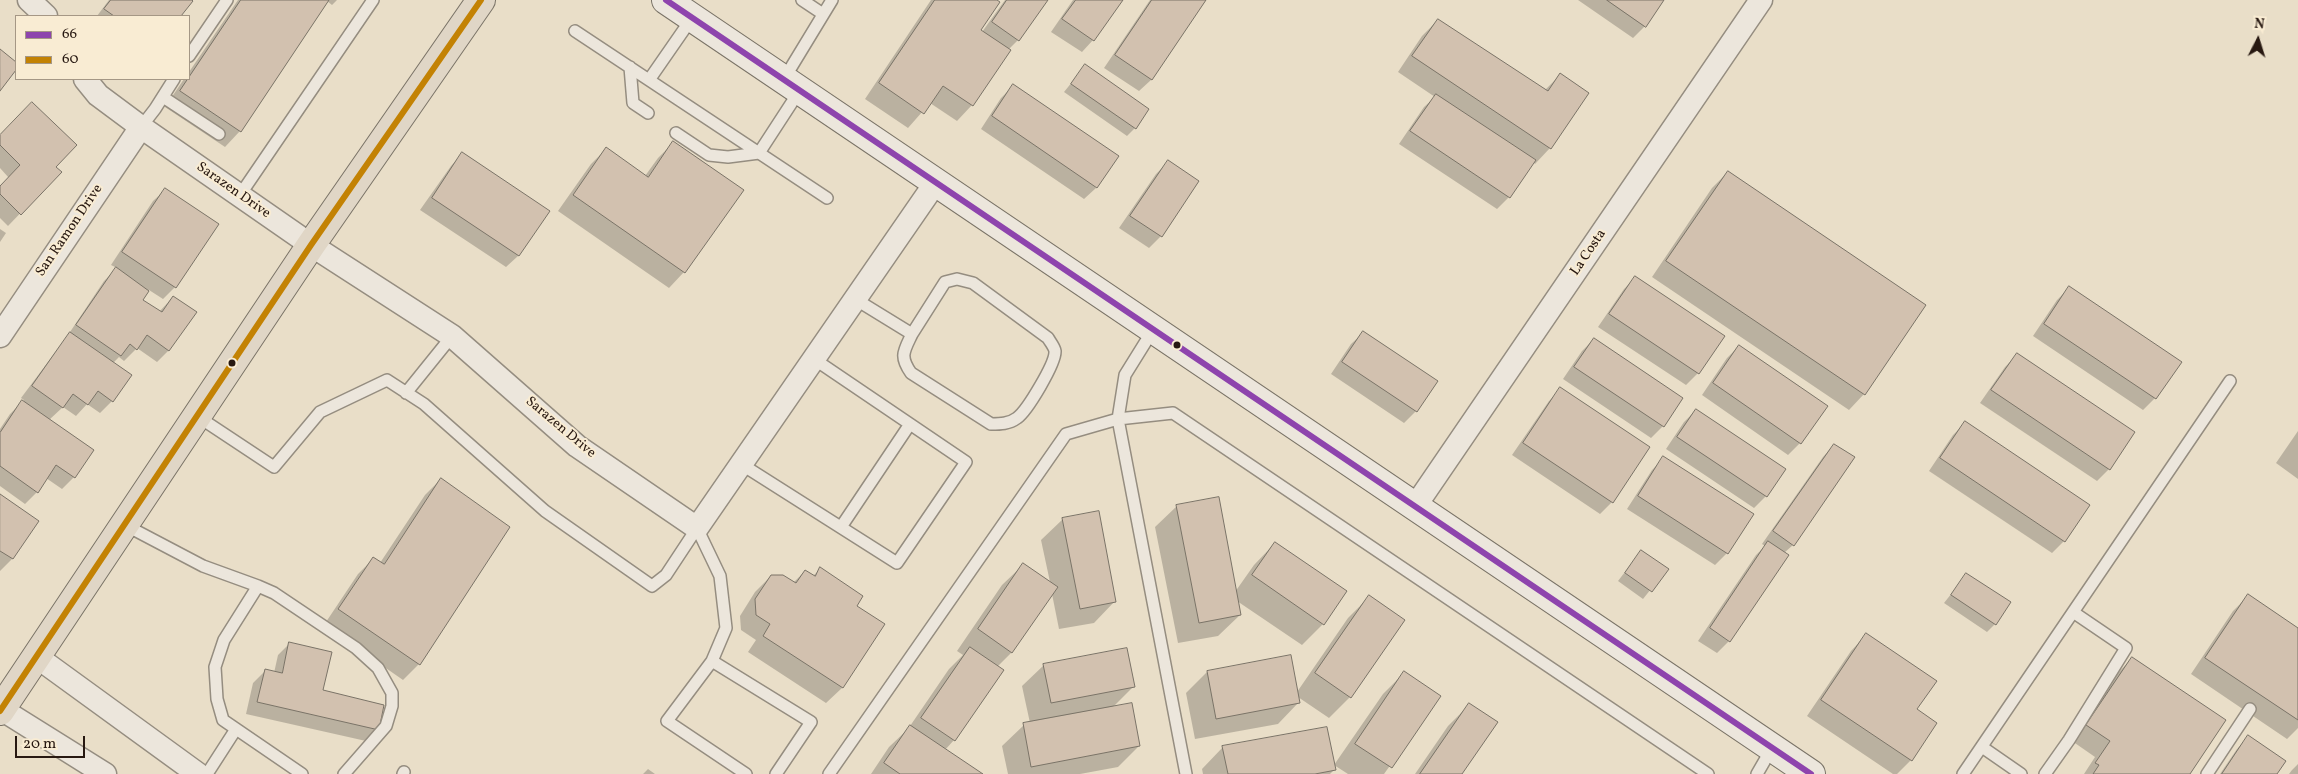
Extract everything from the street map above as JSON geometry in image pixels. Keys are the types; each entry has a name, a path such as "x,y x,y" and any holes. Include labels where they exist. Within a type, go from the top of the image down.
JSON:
{"main road":[{"path":"0,710 38,657 311,245 481,0"},
{"path":"666,0 1416,505 1811,774"}],"street":[{"path":"29,0 45,15"},
{"name":"La Costa","path":"1416,505 1762,0"},
{"name":"Sarazen Drive","path":"86,80 98,96 141,127 311,245 452,336 576,446 697,528"},
{"name":"San Ramon Drive","path":"0,336 141,127"},
{"path":"697,528 936,182"},
{"path":"38,657 198,774"},
{"path":"0,710 105,774"}],"lane":[{"path":"190,55 227,0"},
{"path":"240,195 373,0"},
{"path":"802,0 823,14"},
{"path":"759,152 792,85 823,14 832,0"},
{"path":"649,80 692,18"},
{"path":"575,31 827,198"},
{"path":"630,68 634,102 648,113"},
{"path":"141,127 173,80"},
{"path":"163,96 219,134"},
{"path":"676,133 709,155 728,157 759,152"},
{"path":"964,279 1048,338 1055,349 1055,358 1028,405 1017,418 1004,424 991,424 911,373 904,362 903,352 912,334 945,282 964,279"},
{"path":"855,299 912,334"},
{"path":"1154,328 1125,375 1118,419 1186,774"},
{"path":"406,393 452,336"},
{"path":"742,464 897,563 966,462 814,359"},
{"path":"197,416 274,467 320,412 387,380 424,404 545,511 652,586 666,576 697,528"},
{"path":"1963,774 2230,381"},
{"path":"829,774 1066,434 1118,419 1173,413 1708,774"},
{"path":"841,527 910,424"},
{"path":"125,525 203,566 274,593 356,648 378,668 392,693 392,706 386,726 344,774"},
{"path":"697,528 720,576 726,628 712,661 667,721 746,774"},
{"path":"258,586 224,640 215,667 217,699 223,720 302,774"},
{"path":"2045,774 2069,740 2126,648 2073,612"},
{"path":"712,661 811,722 776,774"},
{"path":"2207,774 2250,709"},
{"path":"207,774 236,729"},
{"path":"1982,747 2022,774"},
{"path":"1757,774 1772,748"}],"building":[{"path":"111,0 193,1 182,15 113,15 104,9"},
{"path":"241,0 329,0 241,132 180,91 187,80 190,80 190,76"},
{"path":"935,0 997,0 1000,2 981,30 1011,50 973,106 943,86 924,114 879,83"},
{"path":"1007,0 1048,0 1019,41 992,22"},
{"path":"1076,0 1123,0 1094,41 1062,19"},
{"path":"1152,0 1206,0 1152,80 1115,55"},
{"path":"1607,0 1664,0 1646,27"},
{"path":"1438,19 1548,91 1560,73 1589,93 1551,149 1412,56"},
{"path":"0,49 15,61 15,71 0,91"},
{"path":"1085,64 1149,109 1136,129 1071,84"},
{"path":"1013,84 1119,156 1097,188 992,116"},
{"path":"1436,94 1536,160 1510,198 1410,131"},
{"path":"32,102 77,145 56,167 62,172 21,215 0,194 0,186 20,165 0,145 0,135"},
{"path":"673,141 744,190 685,273 573,195 606,147 648,177"},
{"path":"462,152 550,211 519,256 432,198"},
{"path":"1168,160 1199,181 1162,237 1130,216"},
{"path":"1728,171 1926,305 1865,395 1666,261"},
{"path":"165,188 219,224 176,288 122,252"},
{"path":"116,267 149,291 143,300 162,312 173,296 197,312 169,351 147,335 137,350 130,344 121,356 76,325"},
{"path":"1635,276 1725,336 1699,374 1609,314"},
{"path":"2069,286 2182,362 2156,399 2044,324"},
{"path":"1363,331 1438,381 1417,412 1342,362"},
{"path":"70,332 132,375 113,402 98,391 88,405 73,394 63,408 32,386"},
{"path":"1594,338 1683,398 1664,427 1574,367"},
{"path":"1739,345 1828,406 1801,444 1713,383"},
{"path":"2017,353 2135,432 2110,470 1991,390"},
{"path":"1560,387 1650,447 1613,503 1523,443"},
{"path":"22,400 94,450 75,478 56,465 38,493 0,466 0,433"},
{"path":"1696,409 1786,469 1767,497 1677,437"},
{"path":"1965,421 2090,505 2065,542 1940,458"},
{"path":"1834,444 1855,457 1794,546 1773,531"},
{"path":"1663,456 1754,514 1728,554 1638,496"},
{"path":"441,478 510,527 420,665 338,609 373,557 384,564"},
{"path":"0,494 39,521 13,559 0,551"},
{"path":"1219,497 1241,615 1199,623 1176,505"},
{"path":"1099,511 1116,602 1080,609 1062,518"},
{"path":"1768,541 1789,555 1730,642 1710,628"},
{"path":"1275,542 1347,591 1324,625 1252,575"},
{"path":"1641,550 1669,569 1652,592 1625,573"},
{"path":"1023,563 1058,587 1012,653 978,629"},
{"path":"820,567 863,596 857,606 885,624 843,688 763,636 770,624 756,615 755,599 771,575 783,575 796,583 805,570 815,576"},
{"path":"1966,573 2011,602 1996,625 1951,595"},
{"path":"2248,594 2298,628 2298,720 2205,658"},
{"path":"1369,595 1405,620 1351,698 1315,673"},
{"path":"1866,633 1937,681 1917,709 1937,723 1912,761 1821,700"},
{"path":"289,642 332,652 323,690 384,705 379,730 257,702 265,669 282,673"},
{"path":"970,647 1004,670 955,741 921,718"},
{"path":"1127,648 1135,687 1051,703 1043,664"},
{"path":"1291,655 1300,703 1216,719 1207,671"},
{"path":"2132,657 2226,720 2190,774 2093,774 2099,765 2095,763 2110,741 2086,725"},
{"path":"1404,671 1441,696 1392,768 1355,744"},
{"path":"1132,703 1140,746 1031,767 1023,723"},
{"path":"1469,703 1498,722 1462,774 1420,774"},
{"path":"910,725 983,774 900,774 884,763"},
{"path":"1327,727 1336,770 1315,774 1228,774 1222,746"},
{"path":"2248,735 2286,761 2277,774 2222,774"}],"transit line":[{"name":"60","path":"0,711 311,245 481,0"},
{"name":"66","path":"666,0 1811,774"}]}
